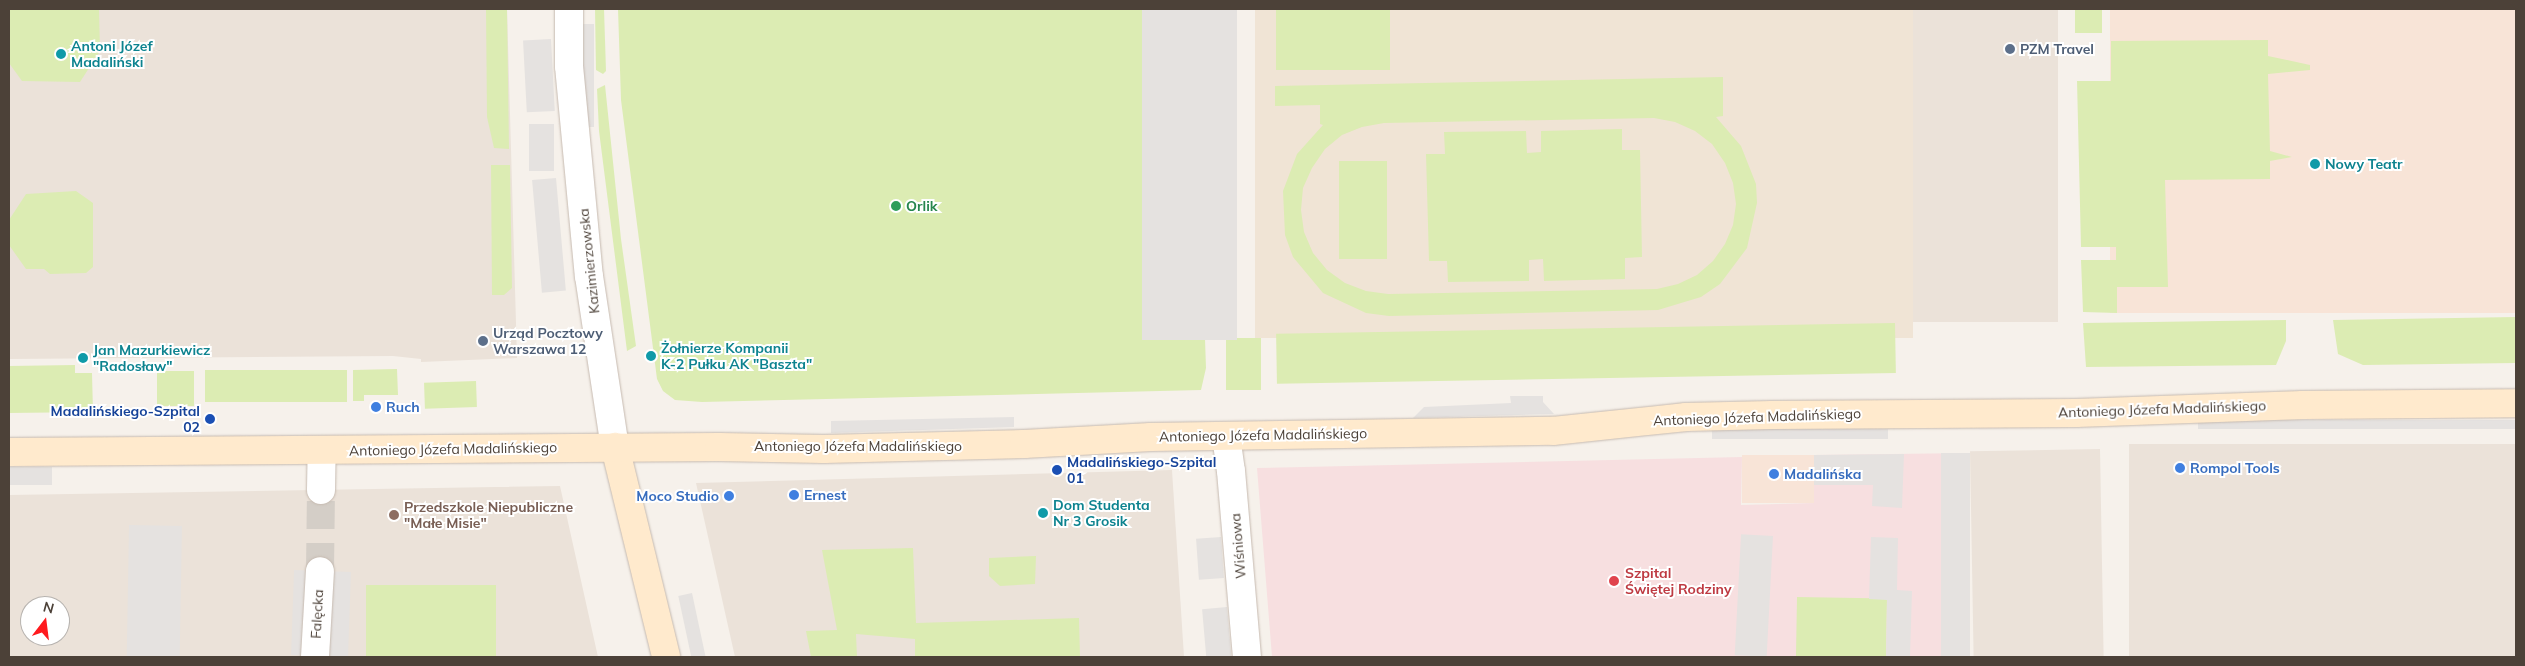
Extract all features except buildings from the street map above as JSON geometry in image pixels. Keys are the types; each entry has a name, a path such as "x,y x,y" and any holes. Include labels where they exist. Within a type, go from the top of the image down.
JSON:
{"street":[{"name":"Kazimierzowska","path":"569,9 569,66 589,276 615,447 666,657"},
{"name":"Antoniego Józefa Madalińskiego","path":"9,452 322,451 615,447 824,449 1226,436 1553,431 1686,417 1772,414 2076,413 2304,405 2516,402"},
{"name":"Wiśniowa","path":"1226,436 1232,471 1247,657"},
{"path":"321,490 322,451"},
{"name":"Falęcka","path":"315,657 320,571"}],"shaded area":[{"path":"9,9 507,9 517,358 421,362 421,359 393,356 9,359"},
{"path":"1142,9 1237,9 1237,340 1142,340"},
{"path":"1255,9 1913,9 1913,338 1255,338"},
{"path":"1913,9 2058,9 2058,322 1913,322"},
{"name":"Nowy Teatr","path":"2110,9 2516,9 2516,313 2110,313"},
{"path":"583,24 594,24 594,127 583,127"},
{"path":"551,39 555,111 527,112 523,40"},
{"path":"529,124 554,124 554,171 529,171"},
{"path":"556,178 566,291 542,293 532,180"},
{"path":"1510,396 1543,396 1543,402 1554,414 1413,418 1424,407 1511,403"},
{"path":"1014,417 1014,427 831,433 831,421"},
{"path":"2198,420 2516,420 2516,429 2198,429"},
{"path":"1712,429 1888,429 1888,439 1712,439"},
{"path":"2129,444 2516,444 2516,657 2129,657"},
{"path":"2100,449 2104,657 1974,657 1970,451"},
{"path":"1941,453 1970,453 1970,657 1941,657"},
{"name":"Szpital Świętej Rodziny","path":"1970,453 1956,657 1272,657 1257,468 1742,457 1741,505 1814,503 1814,455"},
{"path":"1904,454 1902,508 1872,506 1873,485 1814,485 1814,455"},
{"path":"1742,455 1814,455 1814,503 1742,503"},
{"path":"9,467 52,467 52,485 9,485"},
{"path":"1172,470 1184,657 735,657 696,483"},
{"path":"560,486 598,657 9,657 9,495"},
{"path":"129,525 182,526 180,657 127,657"},
{"path":"1741,534 1773,536 1767,657 1735,655"},
{"path":"1221,537 1224,578 1199,580 1196,539"},
{"path":"1871,537 1898,538 1897,590 1912,591 1910,657 1886,657 1887,600 1869,599"},
{"path":"294,570 351,572 348,657 291,655"},
{"path":"692,593 706,657 691,657 678,596"},
{"path":"1227,607 1231,657 1206,657 1202,609"}],"green space":[{"path":"9,9 99,9 100,51 80,82 22,81 9,63"},
{"path":"486,9 507,9 509,149 494,148 487,117"},
{"path":"595,9 604,9 606,71 603,74 596,70"},
{"name":"Orlik","path":"618,9 1142,9 1166,339 1205,339 1206,368 1201,390 702,402 675,400 663,391 657,379 621,100"},
{"path":"1276,9 1390,9 1390,70 1276,70"},
{"path":"2075,9 2102,9 2102,33 2075,33"},
{"path":"2268,40 2268,56 2310,65 2310,70 2268,74 2270,151 2292,157 2270,161 2270,179 2165,180 2168,287 2117,287 2117,313 2083,312 2081,260 2116,260 2116,247 2081,247 2077,81 2111,81 2111,41"},
{"path":"1723,77 1723,116 1716,117 1741,146 1756,184 1757,203 1747,248 1720,284 1701,297 1658,310 1389,316 1366,313 1323,293 1293,257 1285,235 1283,191 1297,154 1323,125 1320,124 1320,105 1275,106 1275,86","holes":["1654,118 1675,122 1695,131 1712,144 1725,163 1733,183 1736,204 1733,225 1725,244 1713,261 1697,275 1678,284 1657,289 1388,294 1366,291 1345,283 1327,270 1313,253 1304,232 1301,210 1303,188 1312,168 1325,149 1342,135 1362,127 1384,123"]},
{"path":"605,85 621,239 636,346 627,351 599,131 597,89"},
{"path":"1622,129 1622,150 1640,150 1642,257 1625,258 1625,279 1544,281 1543,259 1529,260 1529,281 1448,282 1447,261 1429,261 1426,154 1445,154 1444,132 1526,131 1527,153 1541,152 1541,131"},
{"path":"1339,161 1387,161 1387,259 1339,259"},
{"path":"491,165 510,165 512,288 504,295 492,295"},
{"path":"76,191 93,203 93,267 86,273 50,274 44,269 26,269 9,245 9,220 26,194"},
{"path":"2516,317 2516,363 2363,365 2338,354 2333,320"},
{"path":"2286,320 2286,341 2276,365 2086,367 2083,323"},
{"path":"1895,323 1896,373 1277,384 1276,334"},
{"path":"1226,338 1261,338 1261,390 1226,390"},
{"path":"75,365 75,373 92,373 93,412 9,413 9,366"},
{"path":"397,369 398,395 364,395 364,401 353,401 353,370"},
{"path":"205,370 347,370 347,402 205,402"},
{"path":"157,371 194,371 194,406 157,406"},
{"path":"476,381 477,407 425,409 424,383"},
{"path":"913,548 916,623 1079,618 1080,657 915,657 915,639 856,634 857,657 811,657 806,631 837,630 822,550"},
{"path":"1036,556 1035,584 1000,586 989,576 989,558"},
{"path":"366,585 496,585 496,657 366,657"},
{"path":"1797,597 1887,599 1886,657 1796,657"}],"tunnel":[{"path":"320,571 321,490"}],"place":[{"name":"PZM Travel","path":"2010,49"},
{"name":"Antoni Józef Madaliński","path":"61,54"},
{"name":"Nowy Teatr","path":"2315,164"},
{"name":"Orlik","path":"896,206"},
{"name":"Urząd Pocztowy Warszawa 12","path":"483,341"},
{"name":"Żołnierze Kompanii K-2 Pułku AK \"Baszta\"","path":"651,356"},
{"name":"Jan Mazurkiewicz \"Radosław\"","path":"83,358"},
{"name":"Ruch","path":"376,407"},
{"name":"Madalińskiego-Szpital 02","path":"210,419"},
{"name":"Rompol Tools","path":"2180,468"},
{"name":"Madalińskiego-Szpital 01","path":"1057,470"},
{"name":"Madalińska","path":"1774,474"},
{"name":"Ernest","path":"794,495"},
{"name":"Moco Studio","path":"729,496"},
{"name":"Dom Studenta Nr 3 Grosik","path":"1043,513"},
{"name":"Przedszkole Niepubliczne \"Małe Misie\"","path":"394,515"},
{"name":"Szpital Świętej Rodziny","path":"1614,581"}]}
